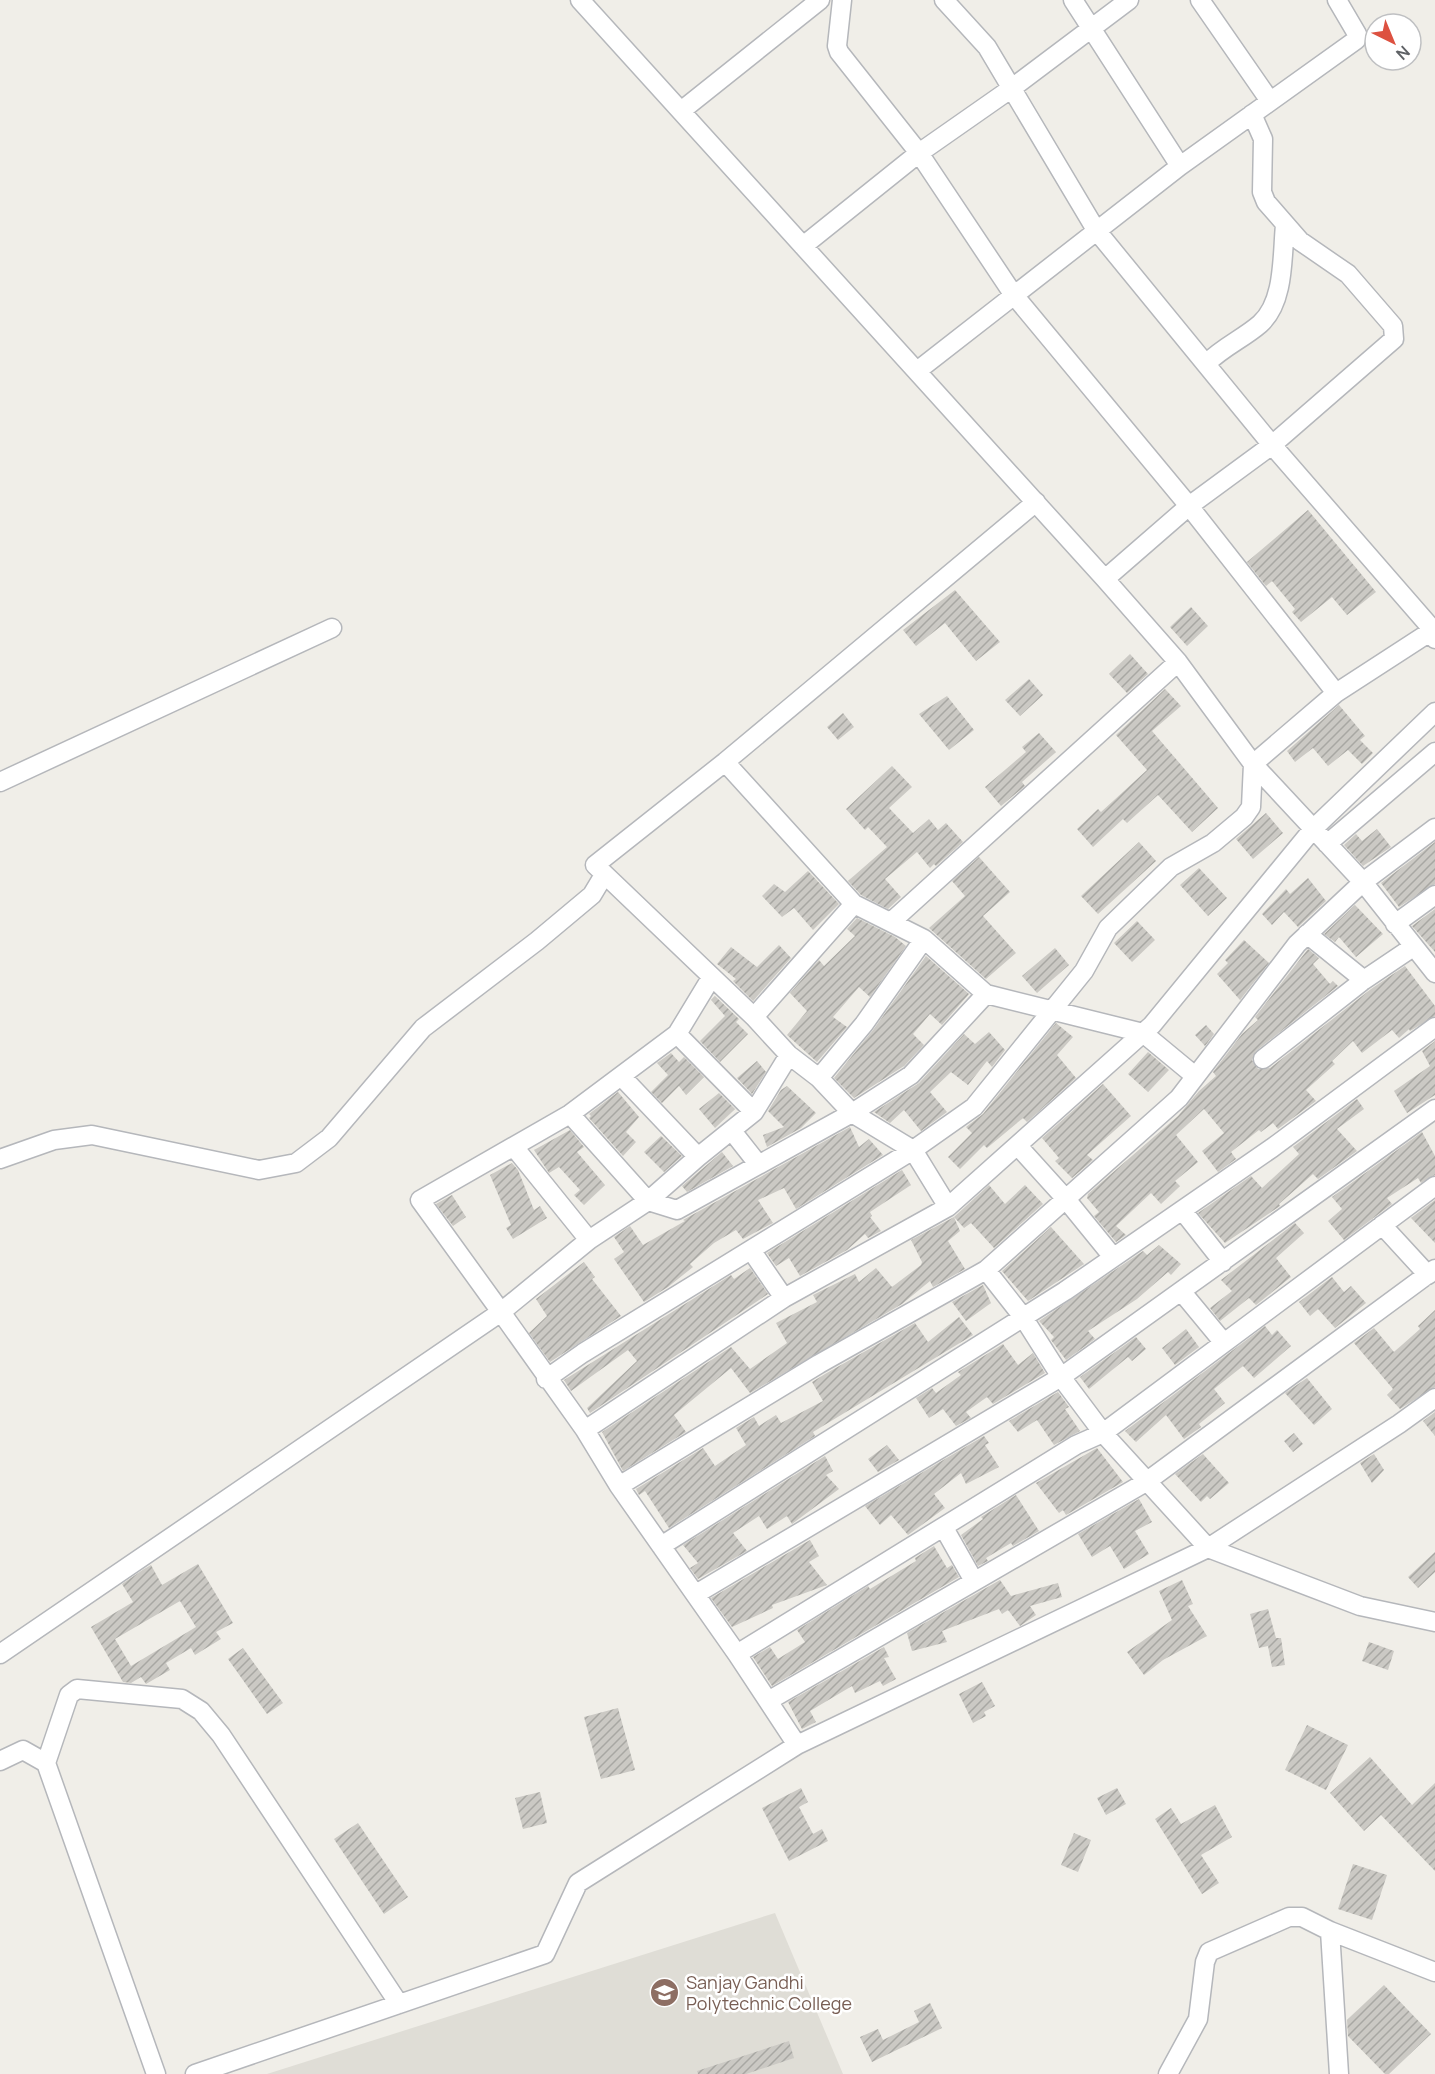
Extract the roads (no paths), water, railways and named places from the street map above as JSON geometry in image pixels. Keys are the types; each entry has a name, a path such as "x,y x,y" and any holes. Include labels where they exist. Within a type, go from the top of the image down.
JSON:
{"street":[{"path":"580,0 1105,579 1178,662 1253,764 1363,882 1413,947 1434,969"},
{"path":"681,111 820,0"},
{"path":"842,0 837,46 839,52 919,153 1013,294 1189,506 1336,693"},
{"path":"546,1379 583,1353 913,1150 974,1107 1053,1012 1089,963 1108,928 1171,867 1213,843 1244,817 1251,807 1253,764 1336,693 1434,634 1272,445 1096,230 987,47 944,0"},
{"path":"1073,0 1180,166"},
{"path":"803,246 919,153 1012,88 1129,0"},
{"path":"1200,0 1270,101"},
{"path":"917,371 1180,166 1358,39 1337,0"},
{"path":"1105,579 1189,506 1272,445 1392,343 1395,335 1393,326 1348,274 1300,241 1266,201 1262,192 1263,139 1252,114"},
{"path":"1207,363 1221,350 1259,325 1270,313 1276,297 1285,225"},
{"path":"948,1207 913,1150 852,1113 819,1078 789,1055 754,1017 594,865 725,762 1036,502"},
{"path":"0,782 332,628"},
{"path":"891,922 1178,662"},
{"path":"585,1431 784,1298 948,1207 1143,1033 1314,829 1435,712"},
{"path":"1327,844 1435,752"},
{"path":"725,762 854,904 924,939 986,993 1053,1012 1143,1033 1195,1076"},
{"path":"619,1486 819,1364 986,1270 1179,1098 1307,934 1363,882 1435,828"},
{"path":"0,1159 54,1140 92,1135 259,1170 296,1163 329,1138 423,1028 592,895 604,875"},
{"path":"1395,924 1435,894"},
{"path":"754,1017 854,904"},
{"path":"1307,934 1365,980"},
{"path":"819,1078 864,1024 924,939"},
{"path":"1263,1059 1365,980 1413,947"},
{"path":"711,978 677,1034 570,1114 420,1200 585,1431 619,1486 696,1594 797,1746"},
{"path":"570,1114 648,1201 677,1210 852,1113 911,1075 986,993"},
{"path":"661,1546 1023,1317 1113,1257 1182,1210 1435,1027"},
{"path":"677,1034 754,1112"},
{"path":"0,1654 501,1312 589,1240 648,1201 754,1112 789,1055"},
{"path":"621,1076 698,1157"},
{"path":"696,1594 1061,1377 1435,1110"},
{"path":"732,1131 758,1164"},
{"path":"1018,1146 1065,1198 1113,1257"},
{"path":"514,1147 589,1240"},
{"path":"737,1654 1076,1445 1103,1433 1435,1186"},
{"path":"1182,1210 1223,1262"},
{"path":"768,1701 1146,1482 1432,1272 1382,1225"},
{"path":"751,1250 784,1298"},
{"path":"986,1270 1023,1317 1061,1377 1103,1433 1208,1548 1360,1606 1435,1622"},
{"path":"1181,1291 1224,1343"},
{"path":"195,2074 545,1954 578,1882 797,1746 1208,1548 1399,1424 1435,1398"},
{"path":"944,1527 974,1581"},
{"path":"156,2074 46,1763 69,1695 77,1689 182,1699 195,1706 221,1735 399,2004"},
{"path":"0,1761 23,1750 46,1763"},
{"path":"1168,2074 1198,2019 1204,1962 1209,1952 1289,1917 1302,1917 1330,1931 1435,1972"},
{"path":"1330,1931 1339,2074"}],"place":[{"name":"Sanjay Gandhi Polytechnic College","path":"665,1993"}]}
